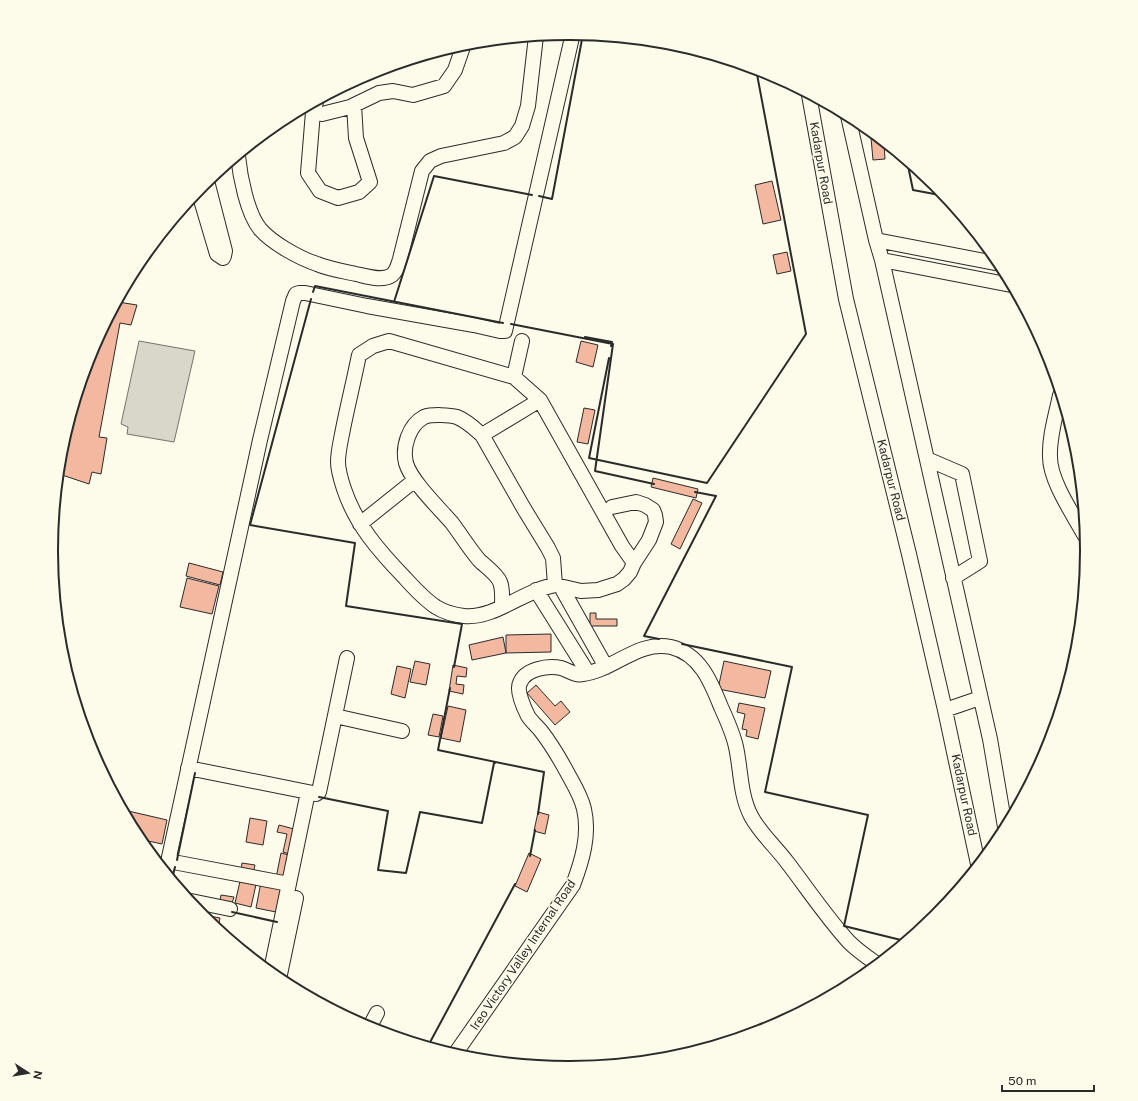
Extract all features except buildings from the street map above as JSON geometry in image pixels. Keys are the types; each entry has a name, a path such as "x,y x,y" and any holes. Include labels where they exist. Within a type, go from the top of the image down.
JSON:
{"street":[{"path":"167,865 260,440 293,301 296,294 306,293 367,306 505,331 571,40"},
{"path":"239,161 240,176 250,210 260,228 278,244 317,265 382,279 391,275 397,269 422,171 430,161 441,156 504,143 515,137 522,126 528,106 535,41"},
{"path":"315,107 322,114 350,107 379,93 393,91 413,95 444,86 455,70 461,52"},
{"name":"Kadarpur Road","path":"810,101 846,299 909,554 945,710 977,857"},
{"path":"315,108 308,173 320,191 338,198 360,192 370,182 356,138 354,105"},
{"path":"850,124 876,240 882,260 990,740 1003,818"},
{"path":"200,198 217,254 223,258 225,252 209,189"},
{"path":"876,240 989,262"},
{"path":"935,270 938,252"},
{"path":"882,260 935,270 1001,279"},
{"path":"612,507 636,502 645,505 653,510 656,522 651,536 630,572 617,584 598,590 581,592 558,586 546,586 485,614 476,616 453,614 435,606 415,588 368,537 354,514 340,477 338,463 344,422 359,355 373,346 389,341 514,377 540,400 618,540 634,563"},
{"path":"514,377 522,341"},
{"path":"482,435 540,400"},
{"path":"1058,405 1050,444 1051,469 1078,523"},
{"path":"502,606 502,588 498,578 480,560 415,480 406,464 406,449 411,431 425,417 432,415 456,416 465,420 482,435 548,548 553,558 558,586 606,667"},
{"path":"926,459 962,474 980,561 953,578"},
{"path":"360,524 415,480"},
{"path":"536,590 588,673"},
{"name":"Ireo Victory Valley Internal Road","path":"459,1049 573,885 581,863 586,836 586,821 580,795 558,756 529,717 518,688 523,676 542,668 562,668 581,675 606,667 642,648 653,646 671,647 683,651 691,656 709,678 732,732 745,802 756,826 785,860 840,932 851,944 873,961"},
{"path":"188,768 316,794 319,792 347,658"},
{"path":"945,710 980,698"},
{"path":"335,716 402,731"},
{"path":"276,969 289,884 308,792"},
{"path":"168,866 289,884"},
{"path":"276,969 296,898"},
{"path":"201,903 230,910"},
{"path":"373,1021 377,1013"}],"shaded area":[{"path":"139,341 195,351 174,442 127,434 128,427 121,424"}],"wall":[{"path":"539,196 552,199 582,40"},
{"path":"609,358 589,458 707,483 806,334 757,76"},
{"path":"909,170 913,190 934,194"},
{"path":"394,302 434,176 532,195"},
{"path":"313,292 315,286 503,323"},
{"path":"311,299 250,525 355,543 346,606 462,624 454,667"},
{"path":"511,324 613,344 595,471 654,484"},
{"path":"585,337 612,342 611,346"},
{"path":"659,639 644,636 716,496 695,492"},
{"path":"682,644 792,667 765,792 868,815 844,926 899,940"},
{"path":"450,688 438,750 544,772 538,814"},
{"path":"319,797 388,811 378,870 406,873 420,812 482,823 495,763"},
{"path":"177,860 195,773"},
{"path":"530,856 535,830"},
{"path":"174,873 175,867"},
{"path":"430,1042 515,884"},
{"path":"232,912 277,922"}]}
